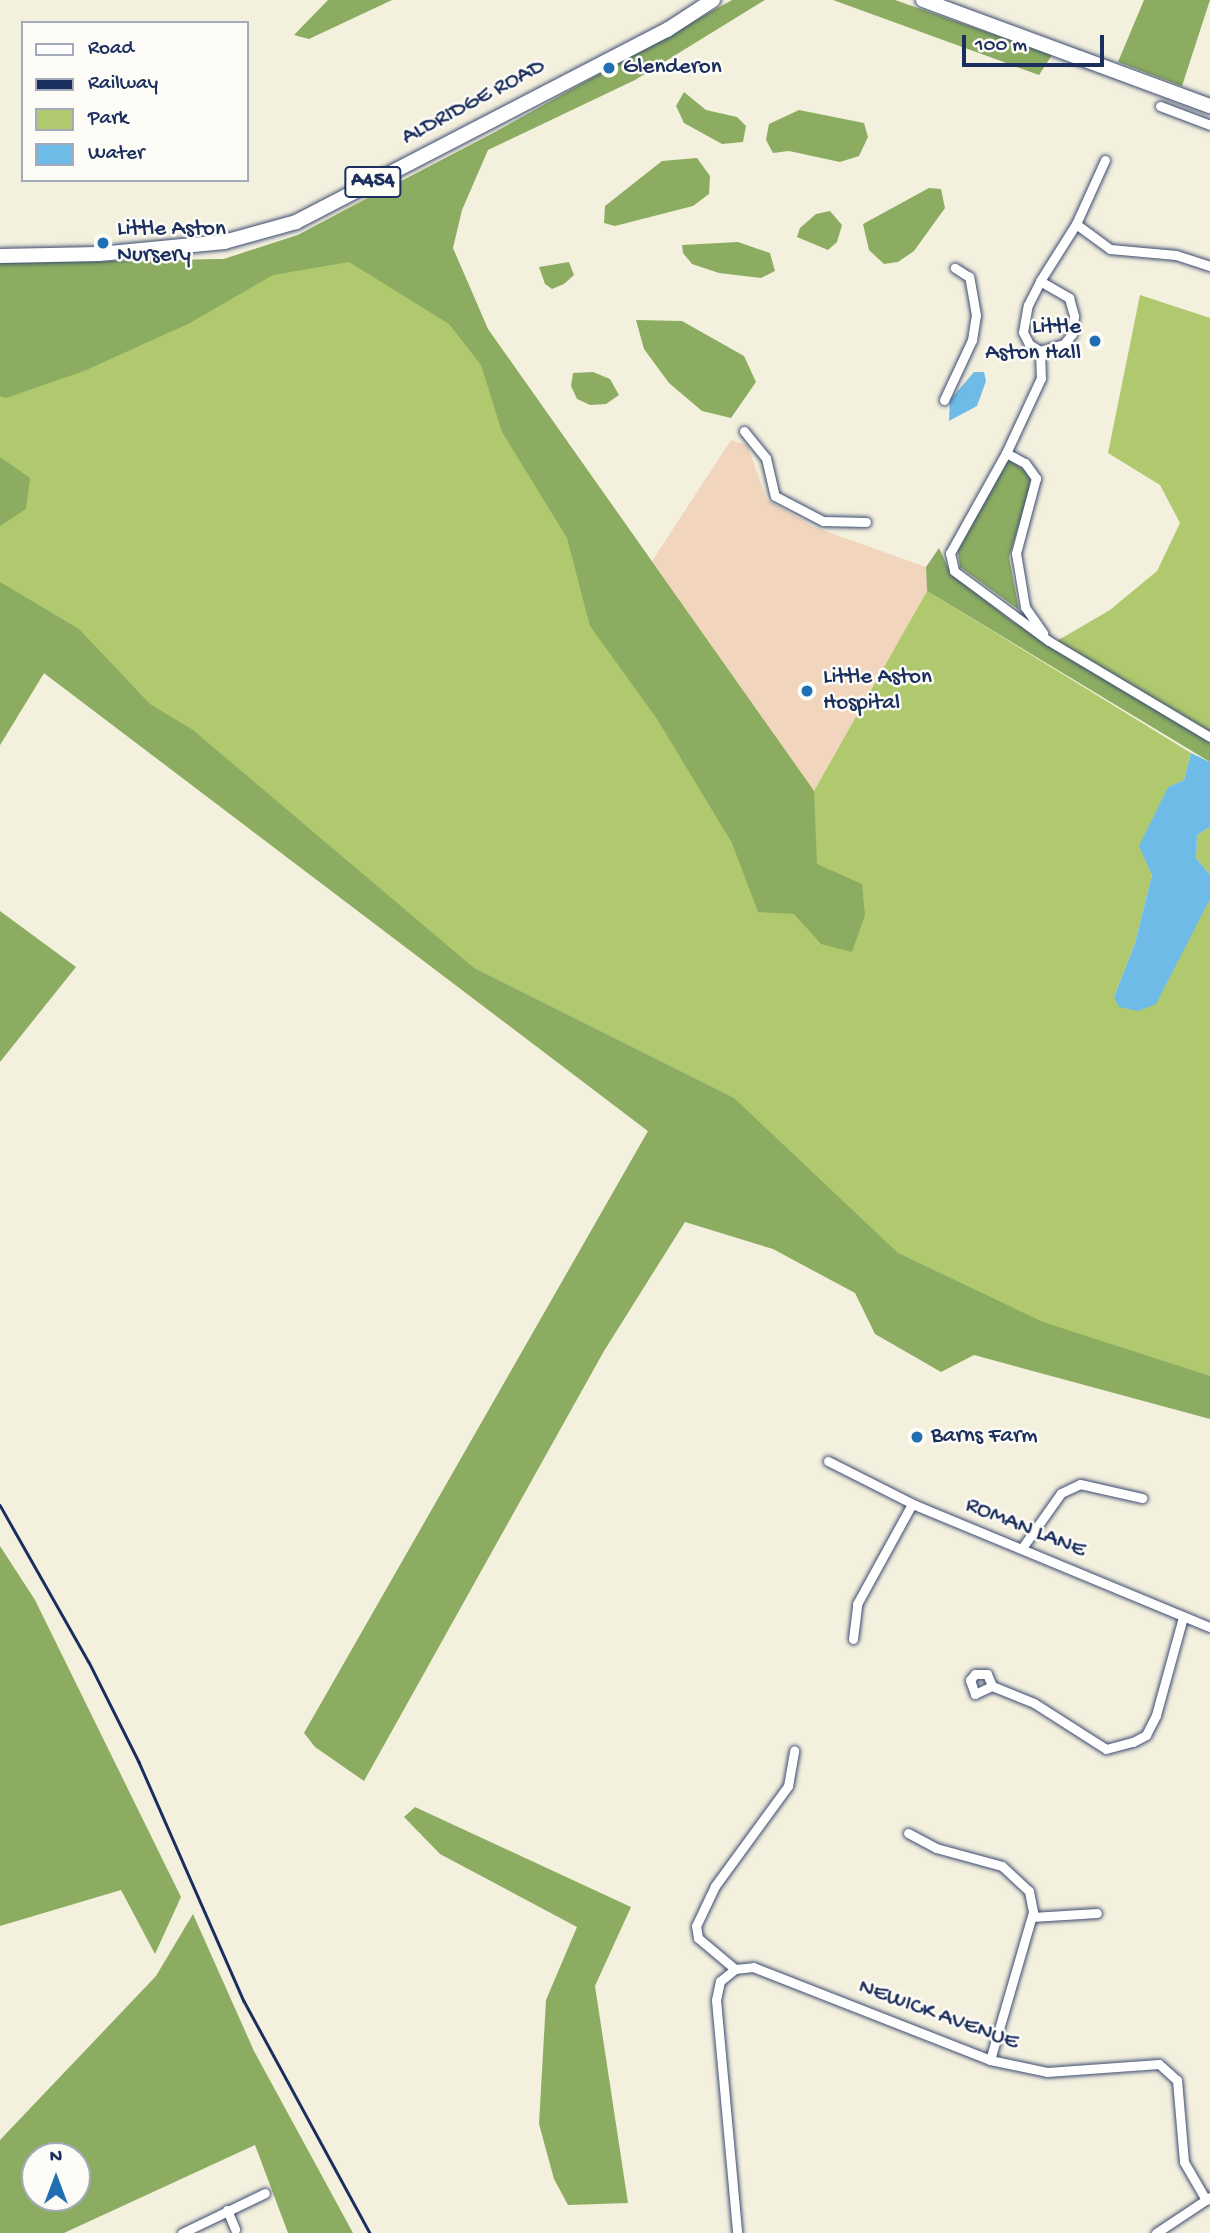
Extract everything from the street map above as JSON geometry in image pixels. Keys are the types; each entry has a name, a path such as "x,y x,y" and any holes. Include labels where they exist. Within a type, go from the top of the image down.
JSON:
{"main road":[{"name":"ALDRIDGE ROAD","path":"0,256 99,254 224,242 296,222 667,30 713,0"},
{"path":"923,0 1210,106"}],"street":[{"path":"1171,109 1176,93"},
{"path":"1160,106 1210,125"},
{"path":"1040,281 1062,291 1074,316 1072,334 1064,344 1040,351 1029,344 1023,332 1028,305 1040,281 1076,224 1105,160"},
{"path":"1076,224 1110,250 1177,254 1210,266"},
{"path":"944,400 972,340 975,294 969,277 955,268"},
{"path":"1040,351 1041,378 1006,453 950,553 954,571 1049,641 1210,737"},
{"path":"744,431 766,458 775,496 824,522 866,522"},
{"path":"1006,453 1025,463 1036,478 1016,553 1025,607 1049,641"},
{"name":"ROMAN LANE","path":"828,1461 912,1504 1210,1627"},
{"path":"1022,1548 1061,1493 1080,1484 1142,1498"},
{"path":"853,1639 857,1604 912,1504"},
{"path":"992,1686 1034,1703 1106,1749 1133,1742 1146,1735 1156,1715 1183,1617"},
{"path":"737,2233 716,2000 720,1981 735,1969 698,1938 696,1926 730,1864 788,1786 794,1751"},
{"path":"908,1833 936,1848 1013,1872 1029,1891 1032,1917 990,2060"},
{"path":"1032,1917 1097,1913"},
{"name":"NEWICK AVENUE","path":"735,1969 753,1967 990,2060 1047,2072 1159,2064 1177,2080 1184,2162 1208,2199"},
{"path":"182,2233 265,2193"},
{"path":"1156,2233 1208,2199"},
{"path":"228,2210 235,2229"}],"shaded area":[{"name":"Little Aston Hospital","path":"731,440 747,445 767,500 814,527 926,567 927,591 814,791 652,561"}],"green space":[{"path":"328,0 392,0 309,39 294,35"},
{"path":"732,0 765,0 635,80 488,150 462,210 453,248 488,329 814,791 817,864 862,884 865,915 852,952 821,944 794,914 758,912 732,843 657,719 590,626 567,538 502,432 481,365 449,324 349,262 273,275 190,323 84,371 6,398 0,396 0,263 224,259 298,235 495,132"},
{"path":"833,0 895,0 1052,55 1039,75"},
{"path":"1144,0 1210,0 1182,86 1118,62"},
{"path":"684,92 706,110 737,117 746,126 743,142 722,144 684,123 676,106"},
{"path":"799,110 864,123 868,137 859,156 840,162 789,151 773,153 766,140 769,124"},
{"path":"697,158 710,176 709,194 693,206 615,226 604,223 605,206 662,161"},
{"path":"387,187 814,791 927,591 1191,753 1184,780 1168,787 1157,812 1152,875 1135,943 1114,997 1210,899 1210,1417 648,1131 44,673 0,745 0,266 224,259 298,235"},
{"path":"929,188 941,189 945,208 914,251 898,262 884,264 869,250 863,224"},
{"path":"830,211 842,225 837,242 828,250 797,237 800,228 816,214"},
{"path":"738,242 770,253 775,271 761,278 719,273 692,264 683,253 682,245"},
{"path":"569,262 574,275 564,284 552,289 545,284 539,267"},
{"path":"1140,295 1210,318 1210,736 1055,642 1110,610 1157,571 1180,523 1160,485 1108,453"},
{"path":"636,320 682,321 744,356 756,382 731,418 702,411 669,383 644,349"},
{"path":"593,372 610,379 619,395 606,404 590,405 577,399 571,386 573,373"},
{"path":"0,457 30,478 26,509 0,526"},
{"path":"1008,459 1025,470 1032,482 1009,557 1019,610 960,567 958,550"},
{"path":"939,548 950,572 1012,621 1210,743 1210,762 927,591 926,567"},
{"path":"0,582 79,629 150,704 193,730 474,968 734,1098 898,1253 1043,1322 1210,1376 1210,1419 974,1355 941,1372 875,1334 855,1293 773,1249 685,1222 604,1351 364,1781 315,1747 304,1733 648,1131 44,673 0,745"},
{"path":"1210,827 1210,875 1196,858 1197,835"},
{"path":"0,911 76,967 0,1062"},
{"path":"0,1546 35,1600 181,1897 155,1954 121,1890 0,1926"},
{"path":"415,1807 631,1907 595,1986 628,2203 568,2205 554,2179 539,2124 546,2000 577,1927 440,1854 404,1817"},
{"path":"193,1914 254,2051 353,2233 288,2233 255,2145 64,2233 0,2233 0,2140 156,1976"}],"water":[{"path":"974,372 984,372 986,381 977,406 949,421 950,400"},
{"path":"1191,753 1210,762 1210,827 1197,835 1196,858 1210,875 1210,899 1156,1004 1138,1011 1119,1007 1114,997 1135,943 1152,875 1139,846 1168,787 1184,780"}],"railway":[{"path":"0,1505 89,1662 139,1762 244,2001 370,2233"}],"place":[{"name":"Glenderon","path":"609,68"},
{"name":"Little Aston Nursery","path":"103,243"},
{"name":"Little Aston Hall","path":"1095,341"},
{"name":"Little Aston Hospital","path":"807,691"},
{"name":"Barns Farm","path":"917,1437"}]}
